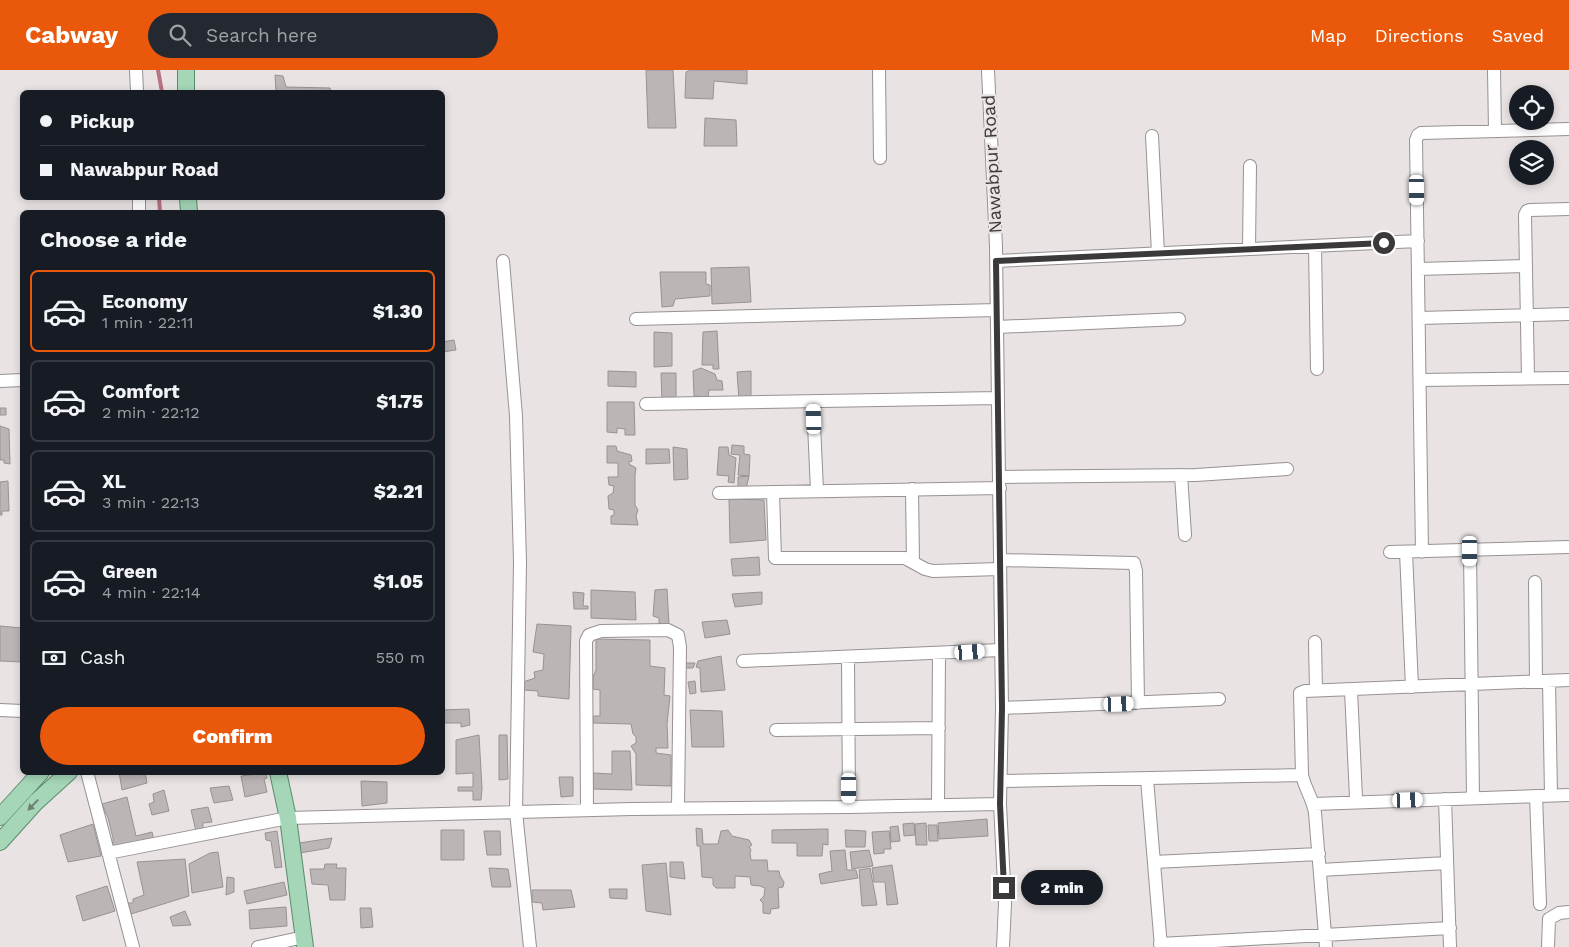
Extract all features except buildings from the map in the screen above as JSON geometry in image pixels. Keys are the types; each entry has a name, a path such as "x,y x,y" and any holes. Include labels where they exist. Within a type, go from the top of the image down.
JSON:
{"main road":[{"path":"186,70 186,90"},
{"path":"0,816 38,775"},
{"path":"0,842 36,802 66,775"},
{"path":"279,775 288,818 304,942"}],"street":[{"path":"136,70 137,90"},
{"path":"880,70 880,158"},
{"name":"Nawabpur Road","path":"988,70 996,261 1000,482 1002,708 1000,804 1005,904 1003,947"},
{"path":"1494,70 1495,131"},
{"path":"1422,552 1421,380 1416,140 1421,133 1569,129"},
{"path":"1152,136 1158,253"},
{"path":"1249,249 1250,166"},
{"path":"1528,378 1526,211 1569,209"},
{"path":"996,261 1418,241"},
{"path":"1315,246 1317,369"},
{"path":"503,261 516,416 520,562 516,812 530,947"},
{"path":"1418,269 1526,266"},
{"path":"636,319 997,310"},
{"path":"1420,318 1569,314"},
{"path":"997,327 1179,319"},
{"path":"1421,380 1569,378"},
{"path":"0,380 20,380"},
{"path":"646,404 998,398"},
{"path":"813,402 817,491"},
{"path":"719,493 912,489 1000,482 1287,469"},
{"path":"1181,475 1184,536"},
{"path":"912,489 912,562"},
{"path":"773,492 775,558 905,558 925,569 932,570 1000,565 1134,563 1136,571 1138,703"},
{"path":"1390,552 1569,547"},
{"path":"1470,551 1473,798"},
{"path":"1406,552 1412,687"},
{"path":"1535,582 1551,795"},
{"path":"587,810 586,641 589,635 601,632 668,630 678,635 680,647 678,808"},
{"path":"1316,642 1316,690"},
{"path":"743,661 1000,650"},
{"path":"938,805 939,654"},
{"path":"848,657 849,808"},
{"path":"1326,941 1314,804 1305,787 1302,776 1300,693 1305,690 1351,690 1569,680"},
{"path":"1351,690 1356,798"},
{"path":"1002,708 1219,699"},
{"path":"0,710 20,711"},
{"path":"776,730 940,728"},
{"path":"88,775 133,947"},
{"path":"1001,781 1302,776"},
{"path":"1147,779 1161,946 1326,941 1450,928"},
{"path":"1314,804 1569,795"},
{"path":"1536,796 1540,904"},
{"path":"1445,799 1450,947"},
{"path":"108,853 288,818 678,808 849,808 1000,804"},
{"path":"1154,862 1319,854"},
{"path":"1320,870 1447,863"},
{"path":"1548,947 1549,919 1559,913 1569,912"},
{"path":"258,947 304,942"}],"waterway":[{"path":"158,70 162,90"},
{"path":"159,200 160,210"}],"route":[{"path":"1004,888 1000,804 1002,708 996,261 1384,243"}]}
